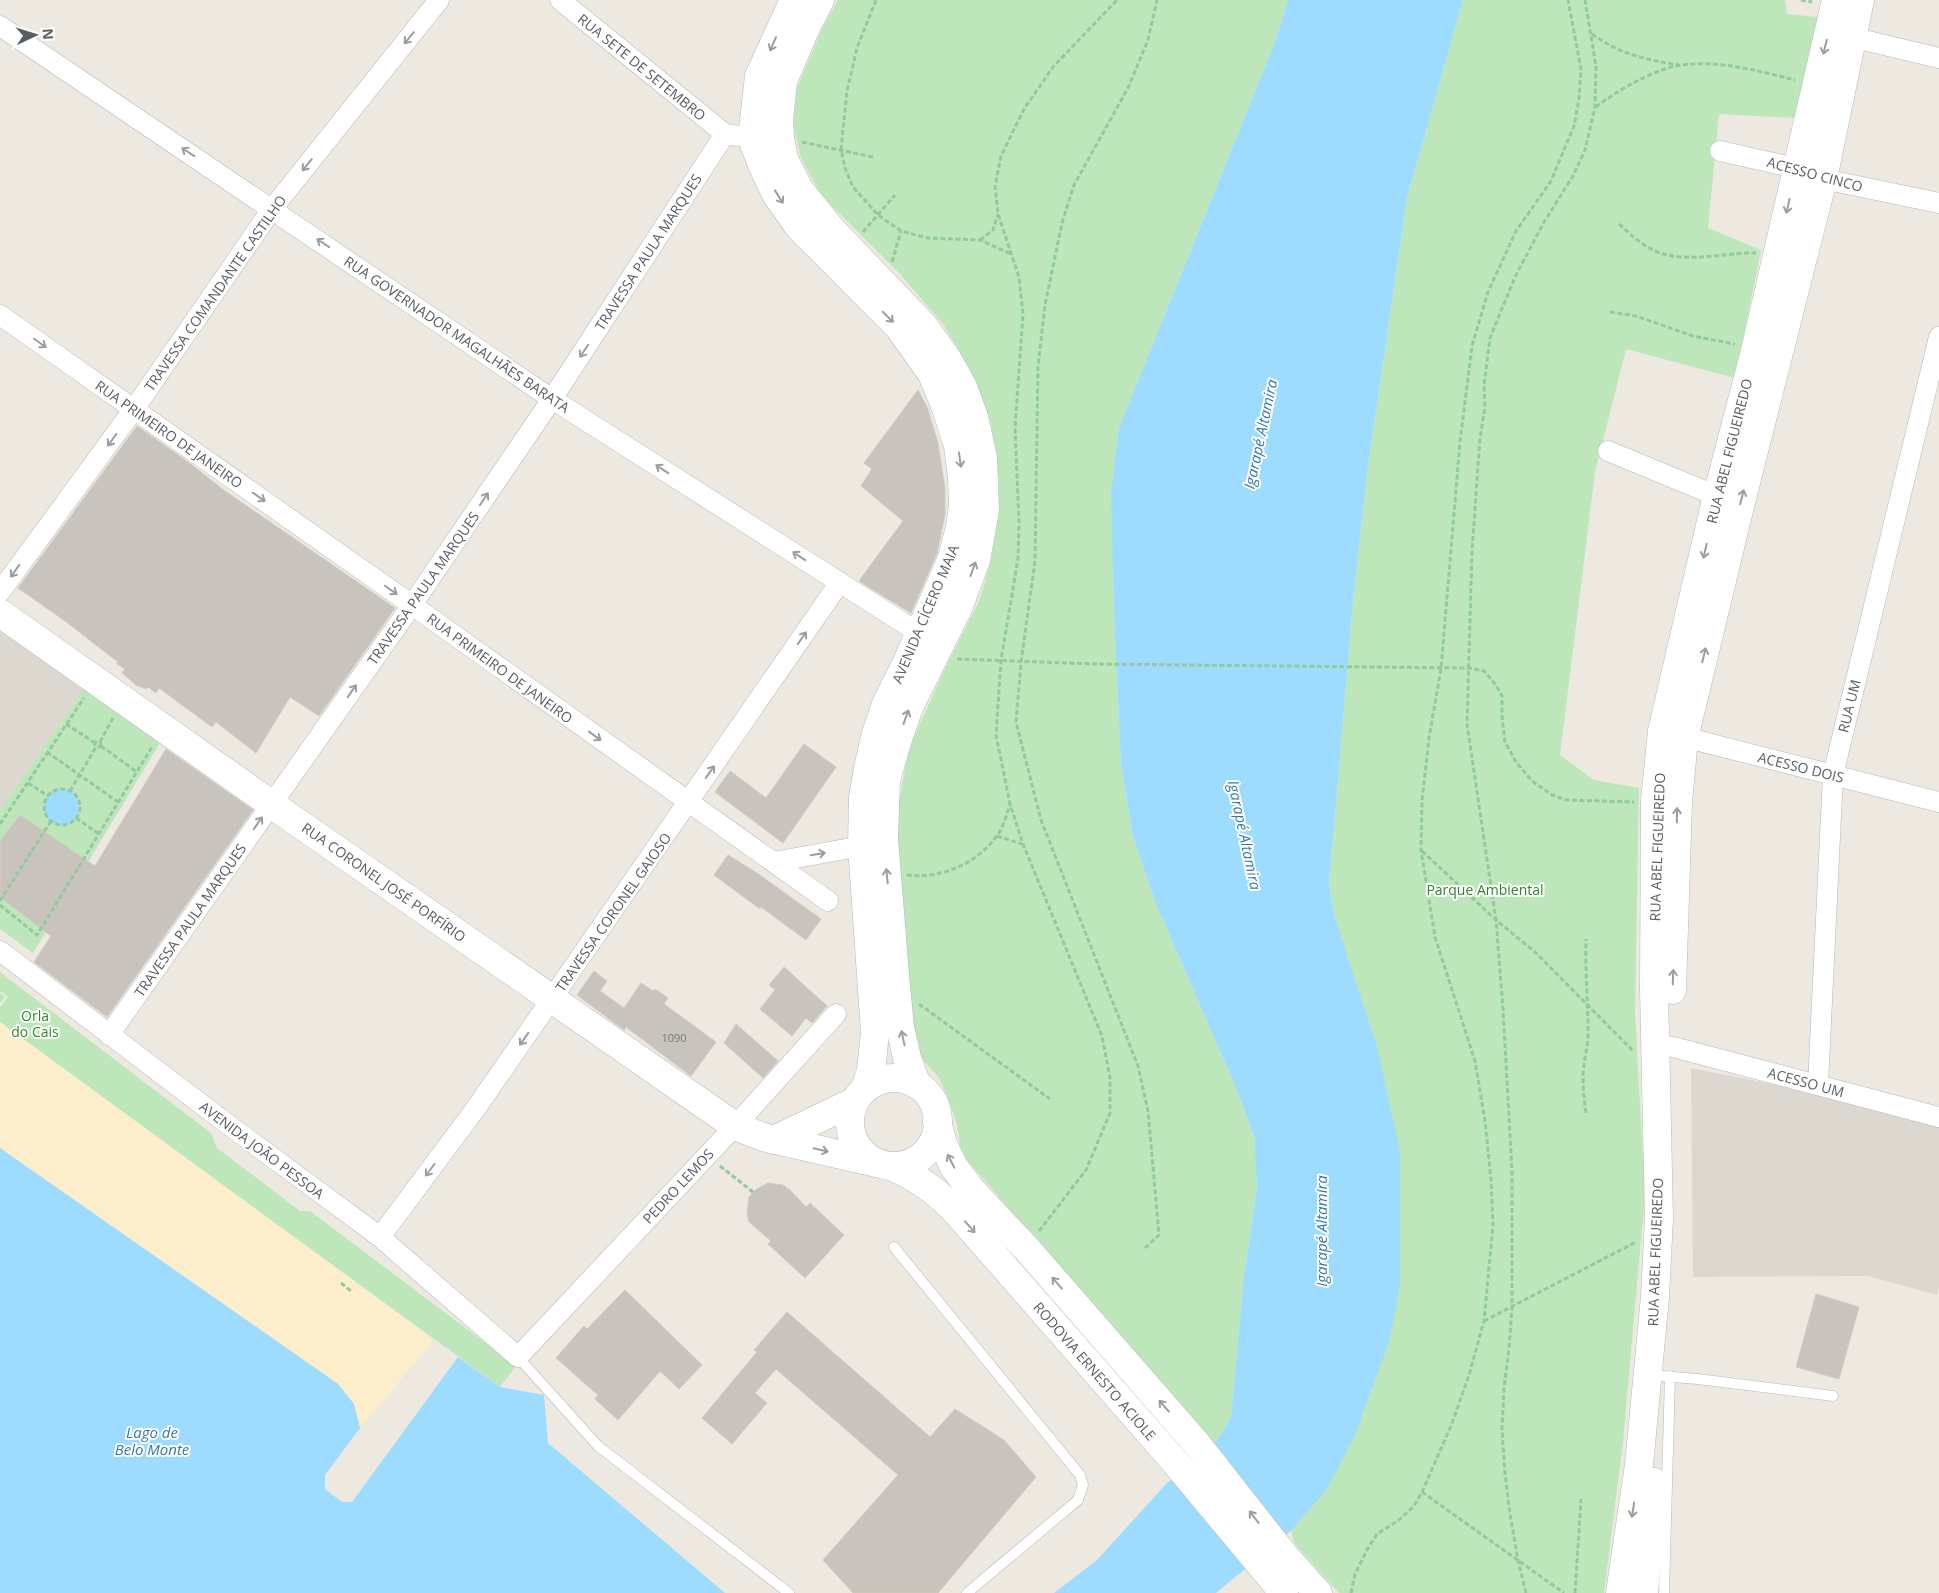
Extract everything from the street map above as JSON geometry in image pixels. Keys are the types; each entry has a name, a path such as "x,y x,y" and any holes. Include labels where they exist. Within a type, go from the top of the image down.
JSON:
{"street":[{"name":"TRAVESSA COMANDANTE CASTILHO","path":"0,592 134,409 272,209 439,0"},
{"name":"RUA SETE DE SETEMBRO","path":"560,0 725,134"},
{"name":"AVENIDA CÍCERO MAIA","path":"794,0 759,76 752,139 777,196 799,227 898,326 932,374 946,408 958,446 962,478 963,506 952,558 886,704 875,736 863,798 862,846 876,1032 871,1071 860,1095"},
{"name":"AVENIDA CÍCERO MAIA","path":"820,0 783,82 779,120 784,159 799,189 832,230 923,324 948,360 963,387 974,417 983,458 984,510 976,560 959,606 910,707 886,780 884,839 900,1027 907,1058 917,1085"},
{"name":"RUA ABEL FIGUEIREDO","path":"1620,1593 1639,1465 1661,1376 1655,1297 1659,1218 1662,1053 1672,988 1678,802 1673,735 1718,496 1755,351 1836,0"},
{"name":"RUA ABEL FIGUEIREDO","path":"1644,1593 1674,1220 1662,1053 1654,989 1655,801 1739,510 1823,179 1860,0"},
{"name":"RUA GOVERNADOR MAGALHÃES BARATA","path":"0,26 552,399 919,633"},
{"path":"1852,37 1939,58"},
{"path":"725,134 752,139"},
{"name":"TRAVESSA PAULA MARQUES","path":"109,1035 412,605 552,399 725,134"},
{"name":"ACESSO CINCO","path":"1720,151 1796,168 1823,179 1939,203"},
{"name":"RUA PRIMEIRO DE JANEIRO","path":"0,315 828,901"},
{"name":"RUA UM","path":"1818,1084 1833,775 1939,337"},
{"path":"1608,451 1718,496"},
{"name":"TRAVESSA CORONEL GAIOSO","path":"380,1237 474,1111 840,582"},
{"name":"RUA CORONEL JOSÉ PORFÍRIO","path":"0,613 271,804 735,1126 774,1140 884,1164"},
{"name":"ACESSO DOIS","path":"1673,735 1939,802"},
{"path":"774,862 862,846"},
{"name":"AVENIDA JOÃO PESSOA","path":"0,951 109,1035 380,1237 518,1357"},
{"name":"PEDRO LEMOS","path":"518,1357 735,1126 836,1014"},
{"name":"ACESSO UM","path":"1662,1053 1818,1084 1939,1116"},
{"path":"774,1140 860,1095 876,1081 890,1078 904,1079 917,1085 928,1094 935,1107 943,1144 954,1167 972,1191 1026,1248 1196,1443 1274,1563"},
{"path":"860,1095 850,1115 850,1130 855,1144 864,1155 884,1164 905,1164 918,1159 928,1149 935,1136 937,1121"},
{"name":"RODOVIA ERNESTO ACIOLE","path":"884,1164 920,1179 952,1207 1175,1462 1274,1563 1318,1593"},
{"name":"RODOVIA ERNESTO ACIOLE","path":"1274,1563 1284,1593"}],"lane":[{"path":"894,1247 1080,1474 1083,1485 1078,1500 967,1593"},
{"path":"518,1357 598,1446 789,1593"},
{"path":"1664,1593 1661,1376 1833,1396"}],"path":[{"path":"876,0 857,48 847,91 841,149 845,168 853,187 878,215 901,231 928,238 980,240 1011,254"},
{"path":"1026,1248 1086,1170 1110,1114 1110,1078 1102,1036 1023,844 1010,804 996,734 1001,660 1018,559 1019,523 1016,428 1023,314 1020,277 998,214 995,186 1001,156 1024,108 1053,67 1117,0"},
{"path":"1145,1248 1159,1235 1148,1111 1138,1066 1041,820 1016,722 1021,663 1035,561 1038,366 1045,305 1062,224 1074,185 1128,88 1148,40 1157,0"},
{"path":"1351,1593 1355,1574 1377,1534 1399,1520 1414,1506 1422,1492 1454,1417 1469,1375 1484,1321 1492,1225 1491,1180 1485,1121 1475,1061 1435,937 1421,850 1422,801 1429,738 1441,669 1460,442 1472,346 1488,292 1516,231 1550,181 1574,126 1579,99 1581,69 1568,0"},
{"path":"1526,1593 1518,1560 1505,1473 1502,1429 1512,1307 1512,1171 1496,920 1467,724 1472,551 1480,438 1485,408 1484,385 1490,338 1515,277 1544,222 1573,176 1585,150 1595,107 1596,66 1585,0"},
{"path":"1591,34 1605,44 1629,55 1646,60 1680,65 1716,64 1750,69 1815,86"},
{"path":"1595,107 1613,94 1653,74 1680,65"},
{"path":"780,138 874,157"},
{"path":"849,248 895,196"},
{"path":"980,240 993,230 998,214"},
{"path":"1619,224 1646,247 1671,255 1687,257 1755,253 1776,258"},
{"path":"886,286 901,231"},
{"path":"1610,312 1636,316 1693,336 1722,341 1755,351"},
{"path":"934,659 1001,660 1021,663 1469,668 1484,672 1496,685 1502,696 1502,716 1506,742 1516,762 1532,781 1552,795 1566,800 1655,801"},
{"path":"0,824 87,693"},
{"path":"70,791 116,713"},
{"path":"66,724 137,772"},
{"path":"0,906 37,935 156,741"},
{"path":"47,752 118,802"},
{"path":"28,783 48,796"},
{"path":"57,790 70,791 80,803 79,814 65,825 59,825 51,821 45,814 44,808 48,796 57,790"},
{"path":"887,871 911,875 934,875 954,869 977,857 997,836 1010,804"},
{"path":"76,818 99,834"},
{"path":"0,901 51,821"},
{"path":"997,836 1023,844"},
{"path":"1421,850 1496,920 1535,952 1636,1055 1662,1053"},
{"path":"1586,939 1588,1045 1583,1072 1583,1094 1586,1113"},
{"path":"896,987 1050,1099"},
{"path":"707,1155 753,1192"},
{"path":"1484,1321 1658,1231"},
{"path":"341,1283 351,1291"},
{"path":"1422,1492 1564,1593"},
{"path":"1575,1593 1582,1500"}],"shaded area":[{"path":"0,627 84,689 0,810"},
{"path":"1691,1068 1877,1105 1939,1125 1939,1288 1937,1295 1868,1276 1693,1277"}],"green space":[{"path":"838,0 1288,0 1275,42 1119,428 1112,492 1114,614 1121,765 1132,833 1156,904 1236,1088 1254,1138 1257,1189 1244,1274 1231,1417 1215,1445 1204,1435 961,1153 957,1124 948,1098 939,1078 921,1058 913,1032 898,852 898,807 909,748 943,673 980,599 991,561 997,522 999,481 991,423 964,359 943,324 900,274 821,195 801,158 793,125 797,88 822,29"},
{"name":"Parque Ambiental","path":"1463,0 1785,0 1787,14 1818,17 1795,118 1719,114 1708,228 1761,250 1735,378 1626,349 1595,472 1560,755 1594,780 1639,788 1635,1012 1645,1195 1623,1442 1604,1593 1339,1593 1295,1544 1291,1531 1326,1491 1335,918 1329,886 1353,602 1368,466 1407,198"},
{"path":"84,689 160,743 33,953 0,929 0,810"},
{"name":"Orla do Cais","path":"0,972 211,1133 217,1148 300,1211 310,1211 516,1366 500,1387 0,1022 0,1007 8,997 1,991 0,993"},
{"name":"Orla do Cais","path":"0,993 5,997 0,1003"}],"sand":[{"path":"0,1022 434,1340 360,1428 354,1404 338,1384 0,1148"}],"water":[{"name":"Igarapé Altamira","path":"1288,0 1463,0 1407,198 1368,466 1353,602 1329,886 1335,918 1377,1047 1400,1152 1400,1286 1389,1342 1355,1435 1326,1491 1291,1531 1216,1593 1054,1593 1097,1560 1167,1483 1214,1445 1231,1417 1244,1274 1257,1189 1254,1137 1236,1088 1156,904 1132,833 1121,765 1111,492 1119,428 1275,42"},
{"path":"62,789 75,794 80,807 75,820 62,825 49,820 44,807 49,794"},
{"name":"Lago de Belo Monte","path":"0,1148 338,1384 354,1404 360,1428 325,1475 325,1489 342,1502 352,1502 458,1357 500,1387 544,1395 548,1443 725,1593 0,1593"}],"building":[{"path":"918,390 927,407 938,443 945,489 945,514 937,553 911,613 859,581 903,521 861,486 872,469 864,463"},
{"path":"137,426 225,491 395,608 319,716 290,697 256,753 216,722 212,727 159,688 156,693 148,687 146,689 136,685 122,673 125,669 117,664 118,662 18,588"},
{"path":"804,744 836,767 783,843 715,792 730,771 766,798"},
{"path":"166,749 253,810 107,1017 34,962 51,936 0,897 0,841 20,815 95,866"},
{"path":"728,855 757,873 821,919 806,940 714,875"},
{"path":"784,967 827,1006 812,1023 806,1018 792,1036 760,1009 775,990 769,985"},
{"path":"594,971 607,981 600,991 624,1008 641,983 653,991 655,989 668,998 664,1004 716,1042 691,1076 626,1027 624,1030 577,995"},
{"path":"736,1024 778,1061 763,1078 724,1043"},
{"path":"768,1183 783,1185 806,1207 810,1203 844,1235 805,1278 768,1244 771,1241 749,1222 747,1214 749,1197 755,1190"},
{"path":"625,1290 702,1365 679,1389 660,1371 618,1420 595,1399 598,1395 556,1358 584,1326 587,1329"},
{"path":"1816,1294 1859,1307 1839,1379 1796,1367"},
{"path":"787,1312 930,1437 955,1409 1004,1440 1036,1477 938,1593 853,1593 823,1560 898,1475 776,1369 755,1393 767,1403 732,1444 702,1418 757,1352 754,1350"}]}
